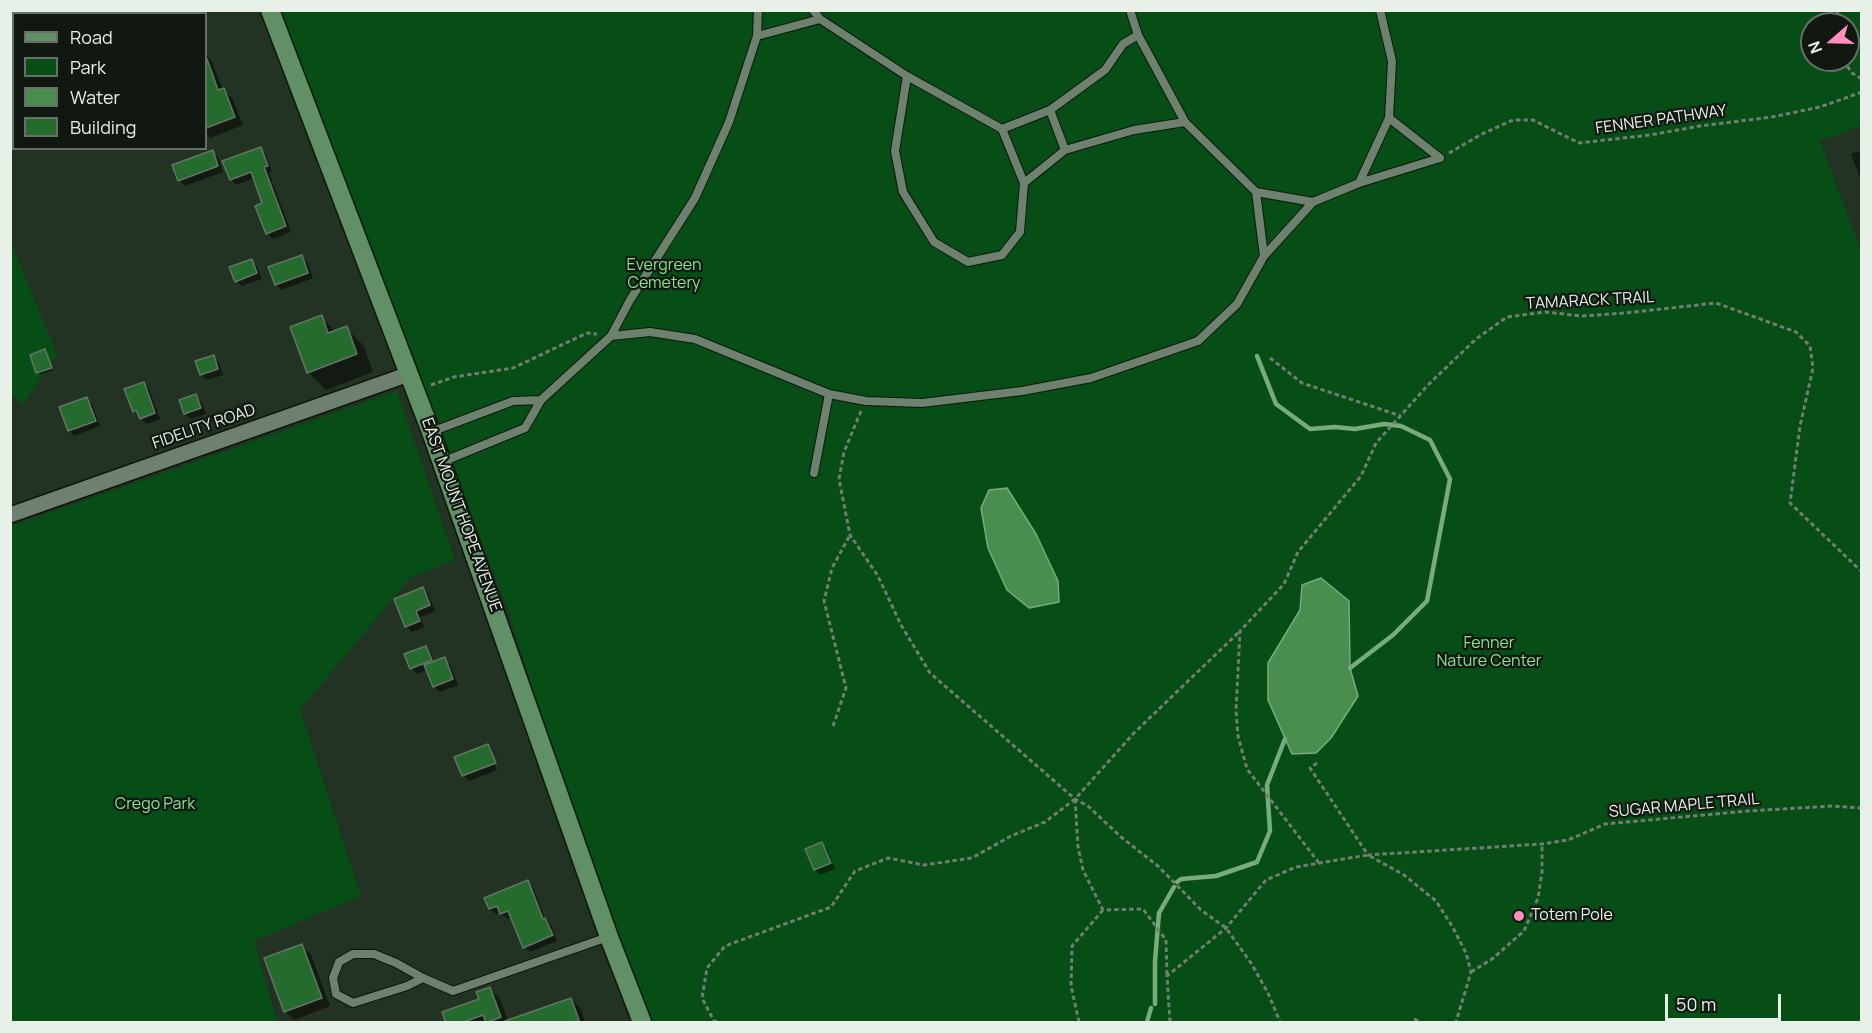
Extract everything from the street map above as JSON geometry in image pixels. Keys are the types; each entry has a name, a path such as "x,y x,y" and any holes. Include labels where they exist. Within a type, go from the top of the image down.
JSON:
{"street":[{"name":"EAST MOUNT HOPE AVENUE","path":"270,10 431,432 609,937 642,1023"},
{"name":"FIDELITY ROAD","path":"10,514 409,374"}],"lane":[{"path":"442,462 525,428 541,400 611,336 630,300 695,198 729,122 757,36 758,10"},
{"path":"813,10 820,19 907,76 1002,129 1024,183 1020,232 1002,255 968,262 934,242 903,192 895,151 907,76"},
{"path":"1130,10 1138,35 1185,122 1256,192 1312,202"},
{"path":"1359,183 1389,118 1392,61 1380,10"},
{"path":"757,36 820,19"},
{"path":"1002,129 1050,110 1105,69 1123,44 1138,35"},
{"path":"1050,110 1065,150"},
{"path":"1389,118 1440,158"},
{"path":"1024,183 1065,150 1134,130 1185,122"},
{"path":"611,336 650,332 695,339 829,394 866,401 922,403 1033,389 1091,378 1198,341 1237,304 1264,256 1312,202 1359,183 1440,158"},
{"path":"1256,192 1264,256"},
{"path":"814,473 829,394"},
{"path":"431,432 513,401 541,400"},
{"path":"423,978 407,986 353,1003 336,994 333,978 339,962 353,954 374,954 453,991 609,937"}],"path":[{"name":"FENNER PATHWAY","path":"1440,158 1482,134 1513,120 1533,120 1579,143 1772,117 1820,107 1862,92"},
{"name":"TAMARACK TRAIL","path":"717,1023 702,998 707,968 725,946 831,907 855,871 888,858 924,865 972,858 1011,836 1045,822 1076,799 1133,734 1240,631 1284,584 1298,552 1361,476 1376,443 1429,384 1476,339 1507,317 1545,312 1582,316 1625,314 1716,303 1796,332 1810,346 1813,368 1800,426 1790,503 1862,572"},
{"path":"430,386 454,377 513,368 588,333 611,336"},
{"path":"1270,358 1302,383 1401,416"},
{"path":"866,401 844,452 839,479 850,535 878,576 901,625 930,673 1076,799 1088,806 1121,837 1158,866 1201,910 1226,928 1251,963 1268,993 1280,1023"},
{"path":"832,726 846,688 824,601 832,567 850,535"},
{"path":"1240,631 1236,711 1238,736 1247,770 1319,863"},
{"path":"1317,763 1310,768 1368,855 1404,875 1436,901 1452,926 1466,953 1471,972 1456,1023"},
{"path":"1076,799 1078,847 1083,870 1103,910"},
{"name":"SUGAR MAPLE TRAIL","path":"1167,976 1226,928 1266,880 1296,867 1368,855 1542,844 1568,840 1605,824 1759,810 1833,806 1862,808"},
{"path":"1471,972 1492,959 1524,931 1538,898 1542,872 1542,844"},
{"path":"1079,1023 1071,986 1072,946 1103,910 1143,909 1166,940 1170,1023"},
{"path":"1414,1019 1421,1023"}],"green space":[{"path":"190,10 191,12 12,12 11,80 11,11"},
{"name":"Fenner Nature Center","path":"276,11 1861,11 1861,126 1820,141 1861,251 1861,1022 642,1022 609,937 509,613"},
{"path":"10,239 57,355 22,405 11,393"},
{"name":"Crego Park","path":"397,391 455,560 410,578 300,710 361,896 254,941 277,1022 11,1022 11,526"}],"water":[{"path":"1007,488 1036,534 1058,581 1059,602 1029,608 1007,590 988,548 981,508 989,490"},
{"path":"1321,578 1349,601 1350,668 1358,696 1331,738 1316,753 1292,754 1268,700 1268,663 1300,610 1302,585"}],"building":[{"path":"207,59 218,90 224,88 235,117 207,128"},
{"path":"261,147 268,166 264,167 286,226 266,234 255,206 262,203 251,172 230,180 222,161"},
{"path":"213,150 218,166 178,181 172,165"},
{"path":"302,255 308,273 275,285 268,267"},
{"path":"252,259 257,273 235,282 229,267"},
{"path":"322,315 328,333 347,326 357,354 307,373 290,327"},
{"path":"45,349 52,368 36,373 30,355"},
{"path":"214,355 218,369 200,375 195,361"},
{"path":"144,382 155,413 140,419 136,410 133,412 124,389"},
{"path":"196,394 201,408 184,414 179,400"},
{"path":"87,397 96,421 68,431 59,407"},
{"path":"423,587 430,605 416,611 420,621 405,627 394,599"},
{"path":"426,646 432,660 410,669 404,654"},
{"path":"445,657 453,679 433,687 424,665"},
{"path":"488,744 496,763 462,776 454,757"},
{"path":"822,842 831,863 814,870 805,849"},
{"path":"528,880 543,919 545,918 553,935 523,948 508,911 500,914 497,906 489,909 484,898"},
{"path":"302,944 322,998 284,1012 264,958"},
{"path":"490,987 501,1017 486,1023 483,1015 461,1023 446,1023 442,1012 479,999 476,992"},
{"path":"571,998 579,1020 572,1023 506,1023 505,1021"}],"waterway":[{"path":"1257,356 1276,404 1310,429 1335,427 1355,429 1384,424 1401,426 1430,440 1450,479 1427,601 1393,635 1350,668"},
{"path":"1177,882 1181,879 1216,876 1257,862 1270,831 1267,785 1285,739"},
{"path":"1155,1004 1155,961 1159,913 1174,887"},
{"path":"1147,1022 1151,1008"}],"place":[{"name":"Totem Pole","path":"1519,916"}],"park label":[{"name":"Evergreen Cemetery","path":"664,275"}]}
